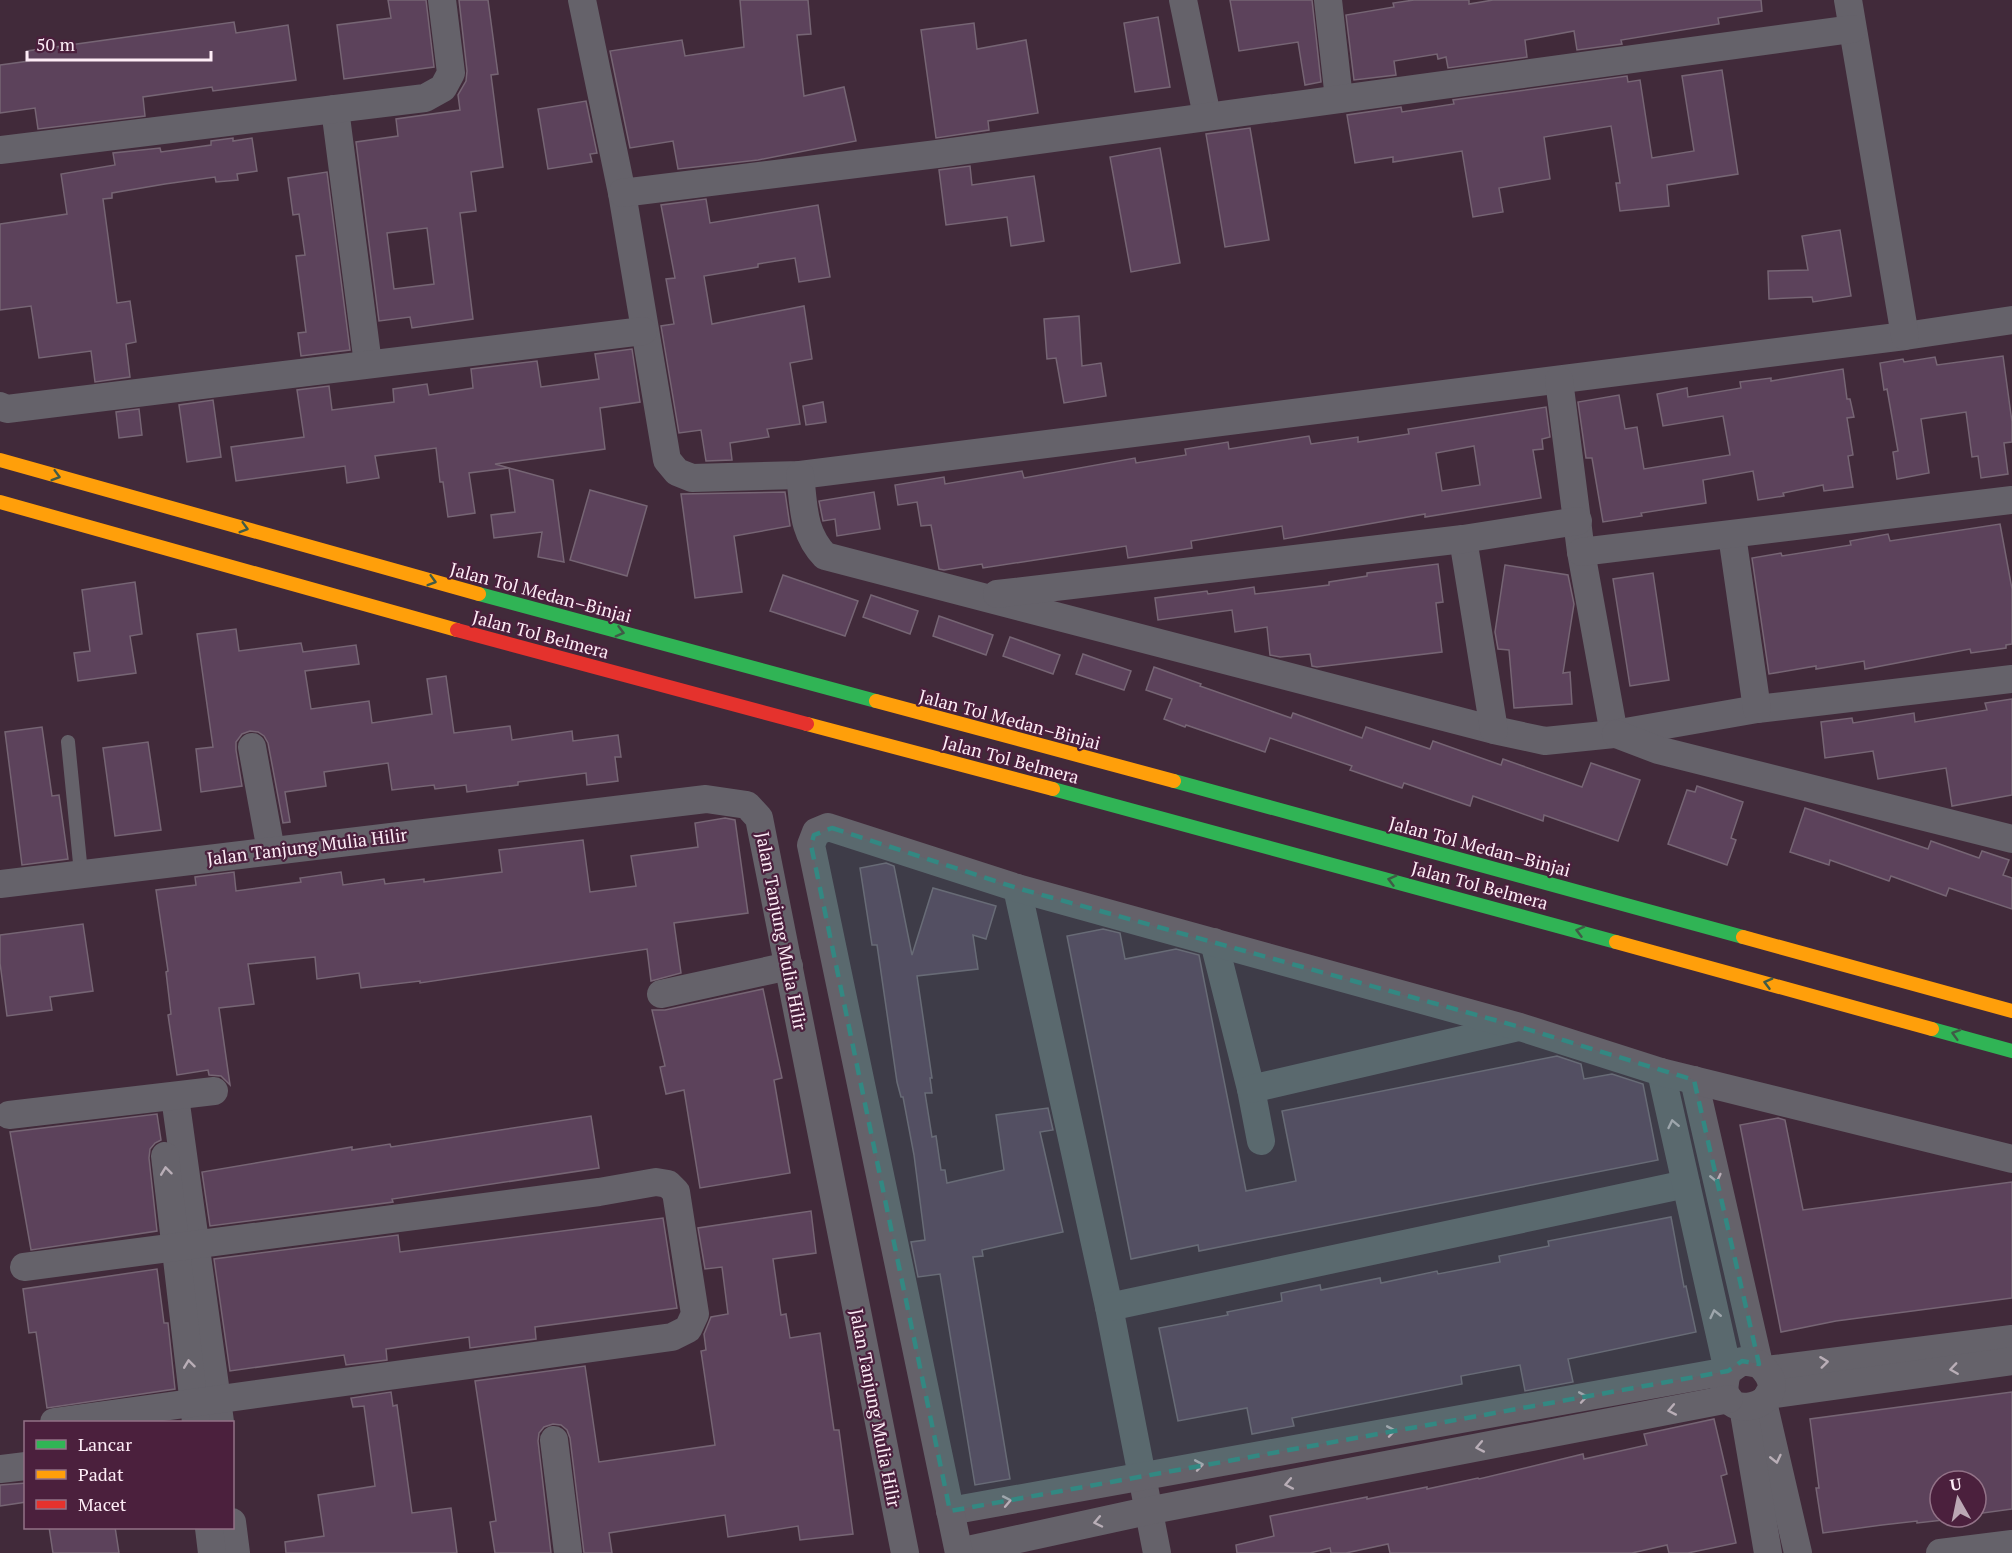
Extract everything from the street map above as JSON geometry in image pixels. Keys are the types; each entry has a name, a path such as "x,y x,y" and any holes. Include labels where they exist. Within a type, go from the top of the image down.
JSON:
{"highway":[{"name":"Jalan Tol Medan–Binjai","path":"0,460 534,609 2012,1011"},
{"name":"Jalan Tol Belmera","path":"0,502 521,648 1152,814 2012,1051"}],"street":[{"path":"0,150 425,98 442,88 452,73 441,0"},
{"path":"582,0 622,193 643,331 667,460 677,472 692,478 800,475 1905,336 2012,320"},
{"path":"1183,0 1207,116"},
{"path":"1328,0 1339,99"},
{"path":"1848,0 1905,336"},
{"path":"622,193 937,154 1852,30"},
{"path":"335,109 368,364"},
{"path":"0,406 7,408 643,331"},
{"path":"1559,380 1581,552 1614,734"},
{"path":"800,475 807,528 813,544 825,556 1494,730 1545,741 1614,734 1757,709 2012,679"},
{"path":"1581,552 2012,500"},
{"path":"981,596 1462,539 1578,521"},
{"path":"1732,535 1757,709"},
{"path":"1462,539 1494,730"},
{"path":"1614,734 1658,750 2012,838"},
{"path":"252,747 271,851"},
{"name":"Jalan Tanjung Mulia Hilir","path":"0,884 706,799 747,805 759,818 905,1553"},
{"path":"2012,1160 1661,1072 1520,1027 1017,888 832,828 828,827 816,832 811,845 959,1552 1147,1511 2012,1339"},
{"path":"1017,888 1109,1307 1156,1553"},
{"path":"1214,942 1251,1089 1261,1141"},
{"path":"661,994 789,966"},
{"path":"1251,1089 1520,1027"},
{"path":"1661,1072 1728,1371"},
{"path":"1694,1080 1755,1389 1798,1553"},
{"path":"9,1115 214,1091"},
{"path":"166,1098 207,1412"},
{"path":"24,1267 599,1192 656,1182 668,1184 676,1192 695,1314 688,1329 672,1337 207,1412 69,1421"},
{"path":"1109,1307 1686,1184"},
{"path":"950,1511 1728,1371 1742,1361 1755,1389 1768,1553"},
{"path":"1755,1389 2012,1361"},
{"path":"554,1440 568,1553"},
{"path":"0,1468 24,1467"},
{"path":"209,1529 212,1553"},
{"path":"233,1529 236,1553"},
{"path":"1940,1553 2012,1544"}],"lane":[{"path":"68,742 81,873"}],"highlighted area":[{"path":"832,828 1017,888 1520,1027 1694,1080 1759,1364 1742,1361 1728,1371 950,1511 811,845 814,835"}],"building":[{"path":"388,0 426,0 434,67 344,79 337,25 391,18"},
{"path":"459,0 488,0 498,74 491,75 503,167 471,172 476,211 460,213 473,319 412,328 410,317 379,321 356,142 398,136 396,119 460,110 458,95 466,81 467,71","holes":["427,228 434,284 394,289 387,233"]},
{"path":"740,0 808,0 811,34 797,35 804,96 844,87 856,141 758,160 678,169 673,141 630,148 610,51 682,40 685,56 744,47"},
{"path":"1230,0 1312,0 1321,82 1305,85 1298,42 1239,51"},
{"path":"1414,0 1469,0 1469,4 1493,0 1761,0 1762,11 1718,18 1719,24 1621,40 1622,44 1577,50 1574,31 1525,40 1527,57 1448,68 1446,57 1438,59 1437,54 1394,61 1396,75 1354,80 1346,15 1394,7 1393,3"},
{"path":"1158,17 1170,87 1135,92 1124,23"},
{"path":"234,22 236,33 288,25 296,80 213,91 212,87 143,97 145,116 38,129 35,108 0,113 0,65 29,61 27,51"},
{"path":"974,23 977,49 1026,40 1038,113 988,121 989,130 936,138 921,30"},
{"path":"1722,70 1738,174 1667,185 1669,206 1620,211 1616,183 1620,183 1611,126 1544,137 1550,179 1499,188 1503,212 1473,217 1462,151 1393,162 1393,157 1355,163 1347,115 1401,107 1402,112 1454,104 1453,100 1627,76 1628,82 1640,80 1652,158 1694,151 1682,76"},
{"path":"586,101 597,153 590,154 592,162 548,169 538,109"},
{"path":"1250,128 1269,240 1225,247 1206,134"},
{"path":"233,138 233,141 252,138 257,171 237,174 238,180 216,182 215,177 165,184 112,193 112,198 103,199 117,303 130,301 136,342 126,344 130,377 95,382 91,351 39,358 31,306 0,310 0,224 67,214 61,174 115,165 113,153 160,148 161,152 211,145 211,141"},
{"path":"1160,148 1180,263 1131,272 1110,157"},
{"path":"970,166 972,185 1034,176 1044,241 1011,246 1007,217 946,225 939,170"},
{"path":"327,172 350,350 301,356 298,333 306,332 296,256 305,255 299,214 293,215 288,178"},
{"path":"706,199 710,223 818,205 830,277 799,282 795,258 704,276 712,324 804,306 812,359 790,363 800,424 767,429 769,437 730,443 732,460 706,461 701,430 679,433 661,326 674,324 666,279 675,278 661,205"},
{"path":"1840,230 1851,296 1813,302 1812,297 1769,299 1768,271 1808,270 1802,236"},
{"path":"1079,316 1082,366 1101,363 1106,396 1064,403 1056,358 1047,359 1044,319"},
{"path":"632,349 640,402 600,408 605,449 495,464 509,468 469,473 475,513 448,517 443,482 440,482 436,448 375,456 379,478 347,483 345,466 236,481 231,447 304,437 297,390 329,386 332,410 394,402 393,389 427,384 429,395 473,388 471,369 537,361 541,387 599,379 595,354"},
{"path":"2003,356 2012,422 2012,442 2004,443 2008,474 1981,478 1978,456 1972,457 1966,412 1921,419 1929,473 1897,479 1893,452 1898,451 1880,363 1935,357 1937,365"},
{"path":"1843,369 1847,399 1850,399 1854,417 1847,418 1853,455 1848,456 1853,487 1824,491 1823,485 1783,493 1784,496 1758,500 1753,471 1703,480 1706,503 1641,513 1642,516 1603,522 1592,458 1586,458 1578,402 1619,395 1625,429 1637,427 1644,469 1730,455 1723,416 1663,426 1657,394 1687,388 1688,397 1741,388 1740,382 1771,378 1771,381"},
{"path":"213,400 221,457 187,462 179,405"},
{"path":"823,402 826,422 806,425 803,406"},
{"path":"1546,407 1550,437 1542,439 1543,449 1533,450 1541,498 1425,517 1425,514 1284,539 1282,526 1191,541 1192,548 1128,558 1126,546 983,568 982,564 944,570 939,569 931,525 921,526 917,502 898,505 895,485 944,477 945,484 1022,471 1024,478 1135,458 1136,463 1186,455 1185,449 1228,442 1229,449 1309,436 1311,444 1358,437 1358,442 1409,434 1408,429","holes":["1474,446 1480,485 1442,491 1436,453"]},
{"path":"139,409 142,435 119,438 116,412"},
{"path":"509,468 553,480 564,562 538,557 542,532 494,538 491,515 515,512"},
{"path":"590,490 647,506 627,576 570,560"},
{"path":"785,492 790,526 734,536 742,592 695,598 681,494"},
{"path":"874,492 880,529 837,536 835,519 823,521 819,501"},
{"path":"2000,524 2012,589 2012,644 2006,645 2006,648 1971,653 1970,649 1865,669 1864,661 1769,674 1752,558 1781,553 1782,556 1851,545 1850,541 1888,534 1890,541"},
{"path":"1438,564 1443,602 1436,603 1442,652 1317,667 1312,666 1310,654 1280,657 1270,655 1267,627 1235,632 1232,610 1158,620 1155,598 1207,591 1208,594 1254,587 1255,594 1329,585 1329,582 1367,576 1367,573"},
{"path":"1505,565 1568,575 1574,604 1563,673 1570,672 1572,704 1514,708 1509,650 1498,649 1495,632"},
{"path":"1653,573 1669,680 1630,686 1613,579"},
{"path":"783,575 858,601 845,636 770,611"},
{"path":"135,582 142,634 130,636 136,673 78,681 74,653 90,651 82,590"},
{"path":"871,595 918,611 910,634 863,617"},
{"path":"939,616 993,635 986,655 933,636"},
{"path":"236,629 239,651 301,643 303,652 356,645 359,664 305,671 311,709 369,701 372,723 432,714 427,679 446,676 454,733 510,726 512,740 572,731 573,741 618,735 621,757 615,757 618,781 587,785 586,773 518,782 518,785 467,792 466,785 435,789 434,785 392,790 388,763 324,772 326,786 285,792 290,822 283,823 268,743 258,732 250,731 242,734 236,742 242,786 201,792 196,749 213,747 197,634"},
{"path":"1010,637 1060,655 1053,674 1003,656"},
{"path":"1083,654 1131,671 1124,690 1076,674"},
{"path":"1154,667 1291,718 1293,713 1362,738 1366,727 1430,749 1433,741 1501,765 1503,759 1582,787 1591,763 1640,780 1618,841 1544,815 1543,821 1473,796 1470,806 1404,783 1402,788 1350,770 1352,766 1270,738 1265,752 1186,725 1185,727 1164,719 1172,699 1146,690"},
{"path":"2012,699 2012,795 1952,806 1946,768 1878,779 1873,751 1825,758 1821,722 1852,718 1853,723 1914,713 1915,722 1987,710 1985,703"},
{"path":"42,727 52,796 59,795 68,859 22,865 5,732"},
{"path":"148,742 161,830 115,836 103,748"},
{"path":"1697,786 1743,802 1731,838 1736,840 1727,865 1668,844 1687,790 1695,792"},
{"path":"1805,808 1928,849 1931,841 1979,858 1982,851 2009,860 2003,875 2012,878 2012,909 1949,888 1946,896 1891,876 1889,881 1830,860 1829,865 1790,852"},
{"path":"725,818 735,820 748,913 674,923 681,973 651,981 647,949 420,983 420,981 361,988 359,973 317,979 315,957 248,964 254,1004 219,1008 230,1085 221,1076 209,1075 208,1070 177,1075 168,1015 171,1014 166,972 168,971 156,890 196,885 195,877 234,872 236,891 301,882 300,878 341,872 343,885 384,879 385,884 424,879 424,882 502,872 499,850 583,840 590,892 636,886 631,856 698,847 695,823"},
{"path":"886,863 894,866 912,955 933,888 996,906 986,939 973,935 978,969 917,976 932,1078 930,1078 932,1093 925,1093 932,1137 936,1136 941,1170 945,1170 947,1183 1004,1170 996,1115 1048,1108 1053,1130 1040,1132 1063,1232 982,1250 983,1256 973,1257 1010,1479 975,1485 940,1274 918,1277 911,1242 925,1240 914,1155 903,1097 901,1097 897,1082 877,945 872,945 860,868"},
{"path":"83,924 93,991 50,997 52,1010 7,1016 0,963 0,935"},
{"path":"1103,929 1120,933 1125,959 1176,949 1199,955 1246,1191 1296,1181 1282,1111 1557,1056 1581,1064 1584,1079 1612,1074 1643,1084 1658,1160 1199,1251 1198,1245 1131,1259 1067,936"},
{"path":"763,989 782,1078 774,1080 790,1173 700,1188 684,1090 666,1094 660,1067 665,1066 652,1010 665,1010"},
{"path":"157,1114 161,1140 150,1149 149,1158 157,1231 31,1250 10,1132"},
{"path":"591,1116 599,1168 392,1199 393,1202 210,1226 202,1172 352,1147 352,1150 390,1144 391,1147"},
{"path":"1778,1118 1785,1120 1803,1210 2012,1182 2012,1298 1836,1321 1781,1332 1740,1125"},
{"path":"811,1211 816,1253 773,1259 781,1315 786,1314 790,1338 820,1333 834,1430 839,1430 853,1534 800,1540 798,1526 728,1537 725,1515 609,1533 612,1553 584,1553 570,1438 567,1430 561,1425 553,1424 544,1427 539,1433 538,1441 551,1553 495,1553 490,1522 496,1521 475,1381 585,1366 599,1462 715,1445 701,1351 706,1350 704,1334 711,1317 728,1314 722,1267 705,1269 698,1228"},
{"path":"1671,1217 1684,1287 1686,1286 1696,1332 1568,1359 1573,1382 1525,1391 1520,1365 1461,1376 1462,1384 1292,1418 1294,1426 1252,1434 1247,1408 1178,1421 1159,1328 1228,1315 1227,1312 1282,1301 1281,1293 1320,1285 1321,1290 1380,1278 1381,1283 1437,1271 1438,1274 1500,1262 1499,1256 1549,1246 1548,1241"},
{"path":"663,1218 677,1308 535,1327 536,1339 470,1348 469,1337 386,1349 387,1360 346,1365 344,1355 230,1371 214,1259 398,1235 400,1252"},
{"path":"157,1269 164,1323 168,1323 175,1389 47,1408 36,1332 29,1333 23,1289"},
{"path":"391,1392 393,1406 397,1405 412,1513 451,1508 457,1553 286,1553 285,1542 324,1536 318,1495 375,1486 364,1406 353,1407 351,1398"},
{"path":"2012,1392 2012,1509 1988,1512 1988,1469 1928,1469 1928,1522 1917,1523 1917,1521 1823,1533 1816,1488 1819,1488 1810,1419"},
{"path":"1714,1419 1727,1474 1721,1476 1736,1543 1688,1553 1669,1553 1667,1545 1632,1553 1390,1553 1388,1544 1346,1553 1331,1553 1330,1548 1310,1553 1237,1553 1236,1545 1274,1536 1270,1516 1479,1479 1583,1454 1584,1459 1647,1445 1644,1434"},
{"path":"24,1483 24,1502 0,1506 0,1485"},
{"path":"49,1529 115,1529 119,1553 53,1553"}],"traffic: fast":[{"path":"479,594 876,701"},
{"path":"1174,781 1743,937"},
{"path":"1053,789 1616,942"},
{"path":"1932,1029 2012,1051"}],"traffic: slow":[{"path":"0,460 479,594"},
{"path":"0,502 457,630"},
{"path":"876,701 1174,781"},
{"path":"807,724 1053,789"},
{"path":"1743,937 2012,1011"},
{"path":"1616,942 1932,1029"}],"traffic: jam":[{"path":"457,630 807,724"}]}
